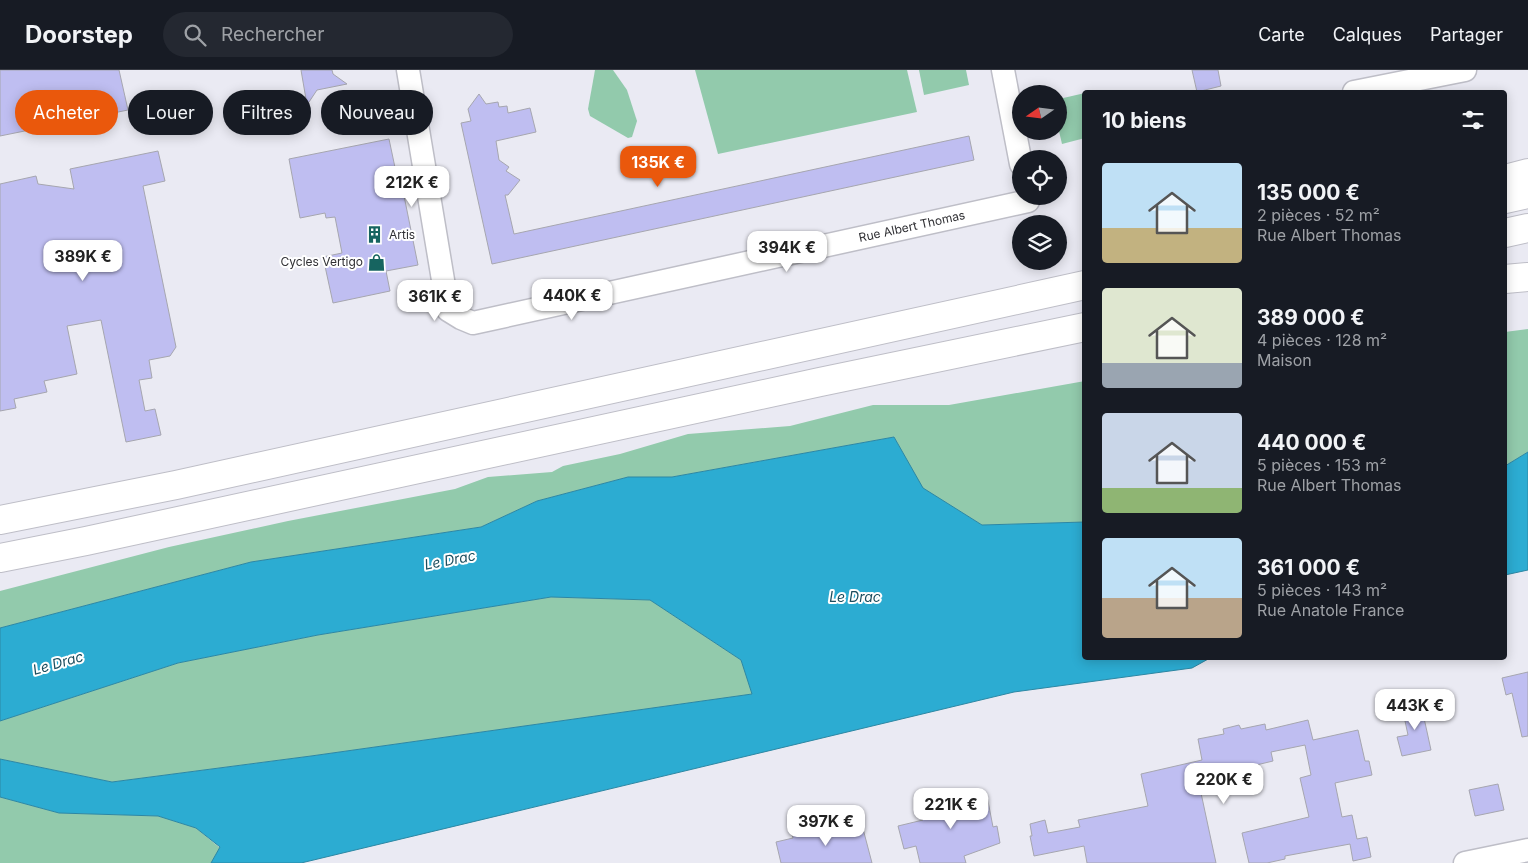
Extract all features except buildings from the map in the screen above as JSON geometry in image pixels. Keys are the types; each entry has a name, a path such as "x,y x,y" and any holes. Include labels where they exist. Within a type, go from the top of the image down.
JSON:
{"highway":[{"path":"1507,178 1528,173"},
{"path":"1507,199 1528,194"},
{"path":"1507,233 1528,228"},
{"path":"1507,279 1528,277"},
{"path":"0,520 176,486 1082,286"},
{"path":"0,558 1082,328"}],"street":[{"name":"Rue Albert Thomas","path":"408,70 448,310 473,323 1012,203"},
{"path":"1003,70 1018,150"},
{"path":"1364,90 1466,70"},
{"path":"1465,863 1528,850"}],"green space":[{"path":"595,70 613,70 627,90 637,121 632,137 628,138 590,116 588,109"},
{"path":"695,70 907,70 917,112 718,154"},
{"path":"919,70 966,70 969,85 924,95"},
{"path":"1082,94 1082,139 1062,144 1061,140 1068,140 1068,97"},
{"path":"1528,329 1528,452 1507,465 1507,332"},
{"path":"1082,382 1082,522 982,525 922,488 894,437 672,477 628,477 537,501 481,527 251,562 0,628 0,591 169,547 288,521 455,489 488,477 552,472 563,466 620,454 688,434 790,426 873,405 949,405"},
{"path":"551,597 650,600 741,660 753,694 112,782 0,759 0,721 178,663 318,635"},
{"path":"0,797 59,813 158,816 196,828 220,848 211,863 0,863"}],"water":[{"name":"Le Drac","path":"894,437 923,488 982,525 1082,522 1082,660 1206,660 1192,668 1014,692 301,863 211,863 220,847 196,828 158,816 59,813 0,797 0,759 112,782 752,694 741,660 650,600 551,597 318,635 178,663 0,721 0,628 251,562 481,527 537,501 628,477 672,477"},
{"path":"1528,452 1528,570 1507,575 1507,465"}],"place":[{"name":"Artis","path":"375,235"},
{"name":"Cycles Vertigo","path":"377,262"}]}
